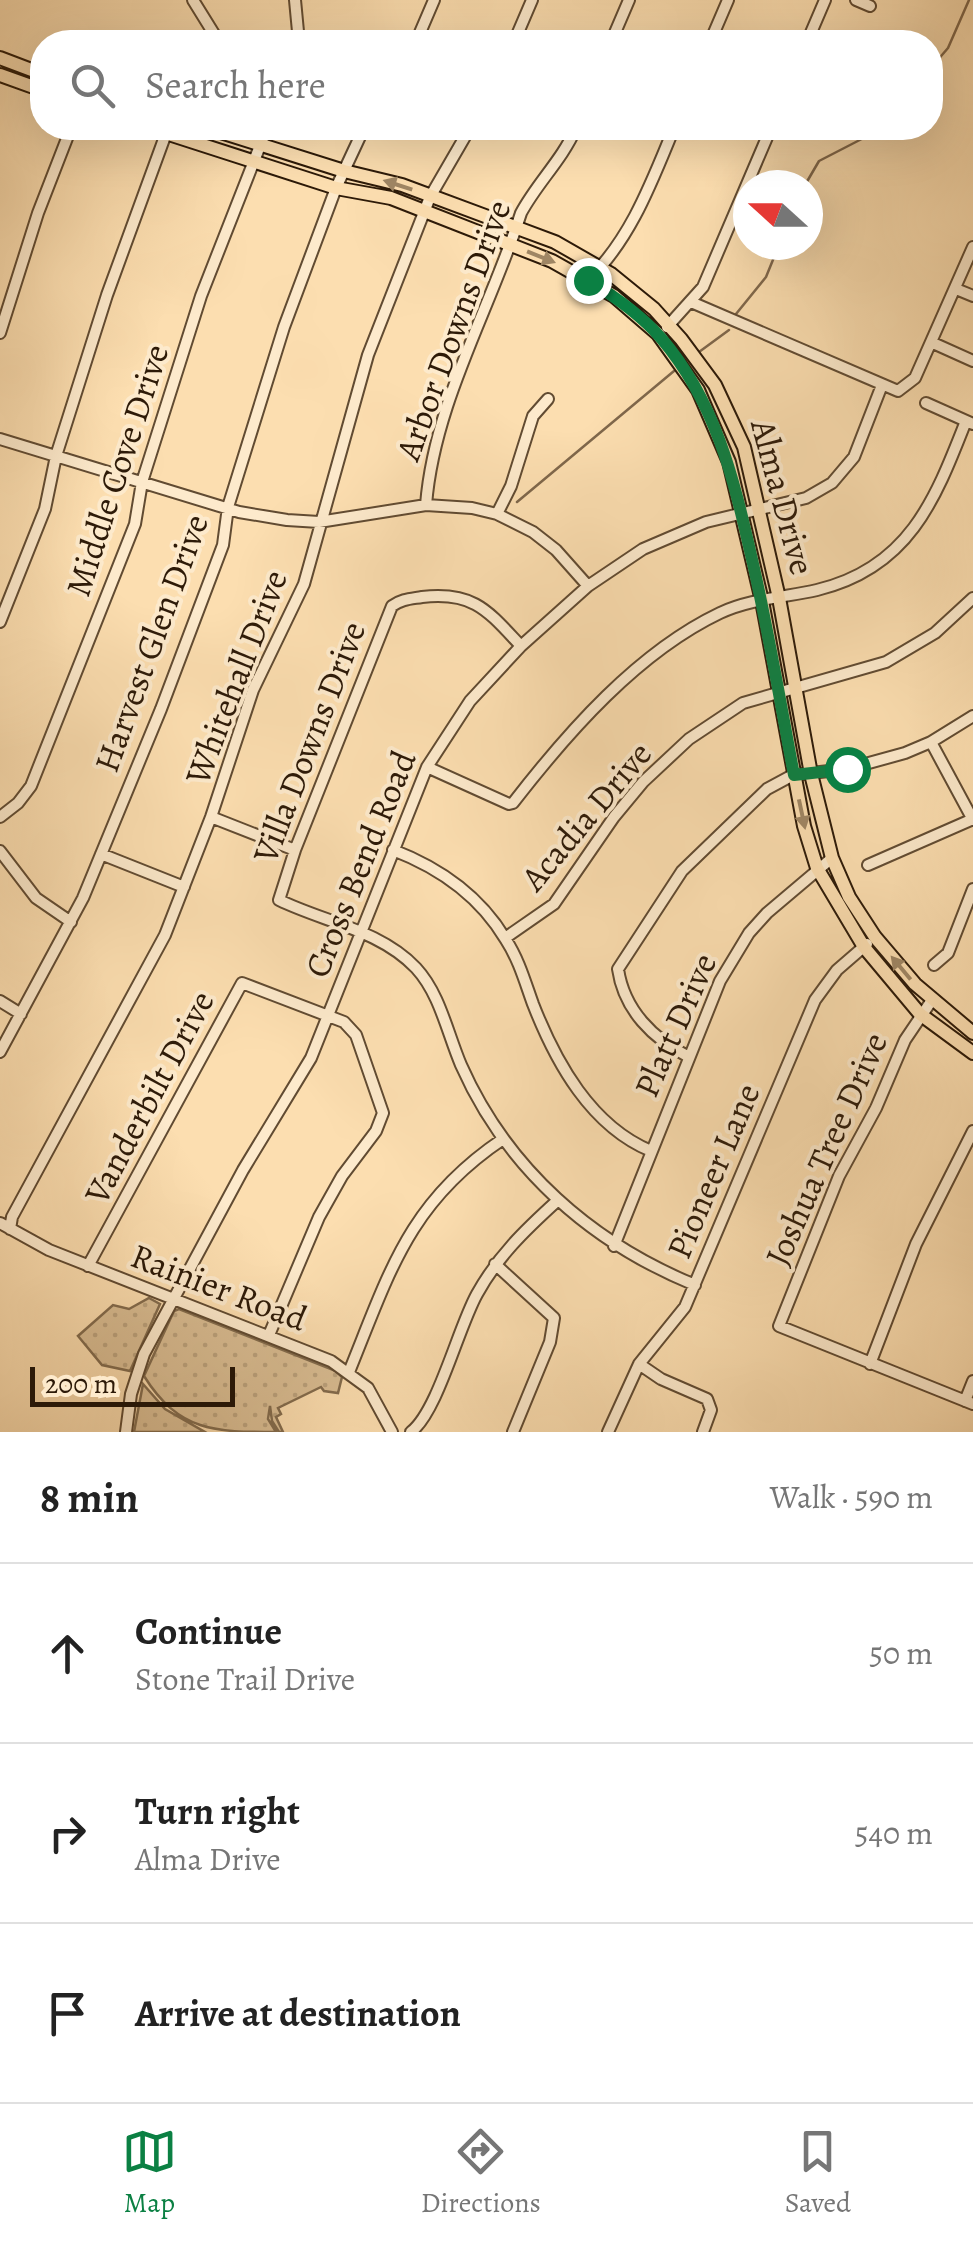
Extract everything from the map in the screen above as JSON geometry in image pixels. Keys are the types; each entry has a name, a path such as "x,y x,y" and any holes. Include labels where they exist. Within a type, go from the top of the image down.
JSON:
{"main road":[{"path":"1,60 30,70"},
{"path":"0,74 30,85"},
{"name":"Alma Drive","path":"194,140 336,188 427,203 516,228 555,242 602,267 640,296 698,390 729,462 817,868 864,947 920,1014 973,1054"},
{"name":"Alma Drive","path":"243,140 402,186 427,203 614,296 664,330 706,374 730,412 744,447 832,858 849,897 875,937 932,1000 973,1033"}],"street":[{"path":"193,0 212,30"},
{"path":"295,0 299,30"},
{"path":"421,30 434,0"},
{"path":"519,30 532,0"},
{"path":"616,30 629,0"},
{"path":"715,30 728,0"},
{"path":"812,30 825,0"},
{"path":"856,0 870,6"},
{"path":"0,333 38,213 67,140"},
{"path":"0,622 44,509 56,456 107,294 163,140"},
{"name":"Middle Cove Drive","path":"0,816 31,786 135,524 142,482 202,296 263,140"},
{"name":"Harvest Glen Drive","path":"0,1052 71,922 216,563 228,507 284,328 336,188 358,140"},
{"name":"Whitehall Drive","path":"5,1226 156,954 212,817 253,690 304,584 368,355 427,203 463,140"},
{"name":"Arbor Downs Drive","path":"426,505 429,470 445,417 509,244 535,186 559,159 569,140"},
{"path":"588,280 602,267 644,200 669,140"},
{"path":"664,330 703,286 766,140"},
{"path":"691,302 898,391 916,378 973,247"},
{"path":"956,289 973,296"},
{"path":"932,344 973,361"},
{"name":"Cross Bend Road","path":"126,1432 131,1394 144,1354 260,1141 303,1072 427,767 470,701 521,646 588,586 643,548 706,522 820,491 844,472 859,448 882,385"},
{"path":"497,514 511,486 533,416 548,399"},
{"path":"427,767 513,803 560,742 661,650 724,611 844,582 881,561 925,516 969,422 926,403"},
{"path":"0,439 254,515 319,522 448,504 497,514 540,536 588,586"},
{"name":"Villa Downs Drive","path":"360,933 279,900 295,850 392,606 403,600 442,595 464,598 490,612 521,646"},
{"name":"Acadia Drive","path":"505,938 554,904 614,817 643,782 690,738 742,703 886,662 935,632 973,598"},
{"path":"689,1056 664,1044 632,1008 618,969 682,871 767,789 794,775 876,762 931,742 973,716"},
{"path":"868,865 973,819 931,742"},
{"path":"212,817 295,850"},
{"path":"393,850 457,884 491,917 505,938 544,1031 576,1086 619,1135 652,1151"},
{"path":"0,851 45,908 71,922"},
{"path":"101,854 184,886"},
{"name":"Platt Drive","path":"614,1246 720,981 749,933 832,858"},
{"path":"934,965 948,953 973,889"},
{"path":"360,933 400,954 426,982 461,1065 503,1139 557,1201 614,1246 695,1285"},
{"name":"Pioneer Lane","path":"608,1432 639,1364 676,1321 695,1285 815,1000 837,970 875,937"},
{"name":"Vanderbilt Drive","path":"88,1266 242,983 328,1016"},
{"path":"0,1000 21,1014"},
{"name":"Joshua Tree Drive","path":"870,1364 778,1326 824,1208 876,1108 905,1040 932,1000"},
{"path":"269,1336 319,1217 342,1176 376,1131 383,1113 356,1035 344,1022 328,1016"},
{"path":"973,1131 916,1244 870,1364 969,1403 973,1381"},
{"path":"350,1372 385,1280 416,1222 457,1172 503,1139"},
{"path":"411,1432 426,1417 460,1330 495,1264 517,1237 557,1201"},
{"name":"Rainier Road","path":"5,1226 88,1266 350,1372 368,1388 392,1432"},
{"path":"495,1264 550,1312 555,1325 512,1432"},
{"path":"639,1364 673,1385 708,1398 711,1410 702,1432"}],"shaded area":[{"path":"149,1298 160,1304 130,1371 102,1365 78,1336 113,1305 129,1309"},
{"path":"179,1309 336,1371 342,1377 338,1393 321,1387 278,1408 281,1414 276,1417 283,1432 272,1421 270,1406 268,1419 276,1432 217,1429 185,1418 157,1394 144,1376 174,1311"},
{"path":"143,1384 165,1409 205,1432 134,1432"}],"waterway":[{"path":"943,54 969,0"},
{"path":"814,170 819,161 860,140"},
{"path":"736,314 766,277 773,260"},
{"path":"699,352 729,330"},
{"path":"517,502 674,371"}],"route":[{"path":"588,280 614,296 658,334 711,415 729,462 762,602 794,775 847,769"}]}
